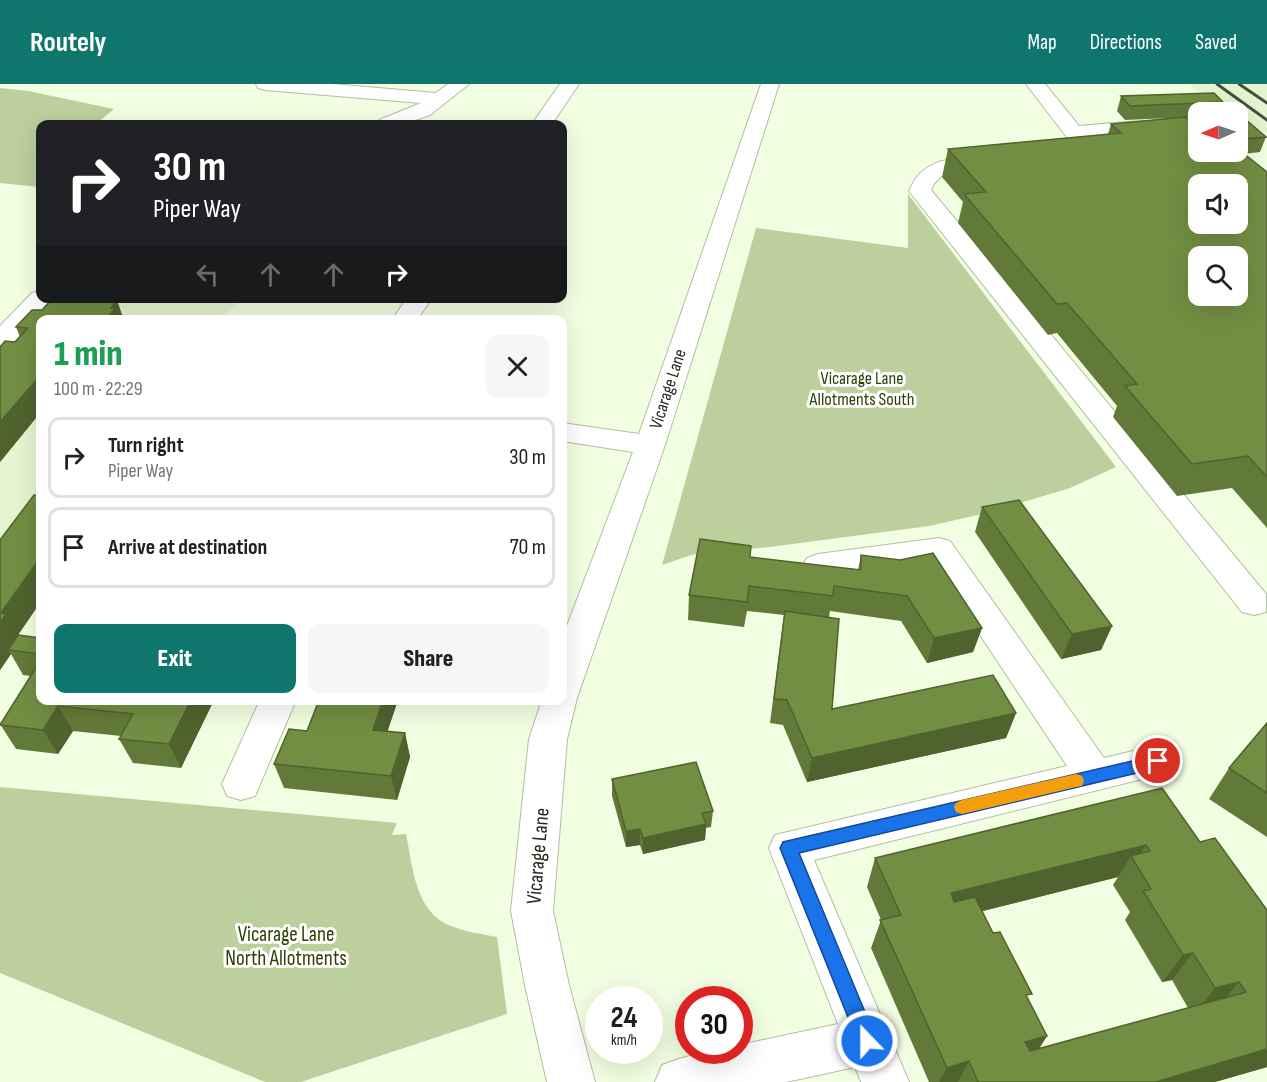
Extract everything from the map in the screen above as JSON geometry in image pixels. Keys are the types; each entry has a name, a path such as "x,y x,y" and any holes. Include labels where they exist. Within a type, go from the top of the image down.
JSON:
{"street":[{"path":"266,84 440,99"},
{"path":"402,120 440,99 460,84"},
{"path":"545,120 570,84"},
{"name":"Vicarage Lane","path":"567,677 614,540 650,445 770,84"},
{"path":"1035,84 1090,153 1046,158"},
{"path":"1074,133 1120,128 1188,129"},
{"path":"1012,161 935,169 923,180 920,191 1254,603"},
{"path":"1,339 36,303"},
{"path":"567,433 650,445"},
{"path":"818,566 939,549 1095,776"},
{"path":"241,784 276,705"},
{"name":"Vicarage Lane","path":"558,705 548,739 532,911 571,1082"},
{"path":"885,1082 789,848 1158,761"},
{"path":"679,1082 867,1041"}],"shaded area":[{"path":"1189,84 1267,84 1267,134 1248,123 1248,102 1214,102"},
{"path":"62,303 237,303 225,315 51,315"},
{"path":"36,330 36,519 0,563 0,369"}],"green space":[{"path":"0,88 28,91 114,109 101,120 36,120 36,187 0,183"},
{"name":"Vicarage Lane Allotments South","path":"908,194 1116,467 1070,488 987,513 929,526 691,555 662,565 756,228 908,248"},
{"name":"Vicarage Lane North Allotments","path":"0,787 397,823 392,835 406,834 418,888 430,910 451,926 497,937 507,1014 301,1082 265,1082 0,973"}],"building":[{"path":"1214,93 1223,102 1130,106 1121,96"},
{"path":"1185,117 1188,120 1188,162 1248,162 1248,157 1267,172 1267,477 1248,456 1192,464 1125,386 1137,384 1067,303 1057,304 964,194 986,192 948,149 1121,133 1111,124"},
{"path":"1248,122 1266,137 1248,138"},
{"path":"48,303 115,303 111,308 115,308 110,315 36,315 36,381 0,422 0,347 5,341 15,342 28,328 16,327 32,310 42,310"},
{"path":"36,495 36,564 1,613 6,614 0,623 0,540"},
{"path":"1019,500 1112,626 1072,634 982,507"},
{"path":"700,539 751,546 750,557 861,570 861,555 900,560 933,553 982,628 934,638 907,596 834,586 833,596 749,586 747,602 689,595"},
{"path":"785,611 839,619 832,709 993,675 1016,713 812,758 787,700 774,699"},
{"path":"18,635 36,637 36,654 8,650"},
{"path":"36,667 36,705 188,705 169,744 119,739 133,714 58,706 43,730 0,725"},
{"path":"317,705 381,705 373,730 405,733 391,776 274,764 289,729 307,731"},
{"path":"1267,723 1267,793 1229,768"},
{"path":"696,762 713,811 702,813 706,824 643,838 640,829 626,831 612,779"},
{"path":"1162,788 1200,842 1215,838 1267,910 1267,1049 1156,1082 978,1082 969,1061 947,1068 880,920 901,915 875,858","holes":["1146,845 1150,851 1131,856 1151,889 1143,891 1183,955 1193,953 1215,988 1239,982 1246,992 1030,1051 1025,1042 1047,1036 1026,995 1032,994 1000,932 993,933 975,897 954,902 951,893"]}],"railway":[{"path":"1217,84 1267,120"},
{"path":"1239,84 1267,103"}],"slow traffic":[{"path":"962,807 1076,781"}],"route":[{"path":"867,1041 789,848 1158,761"}]}
